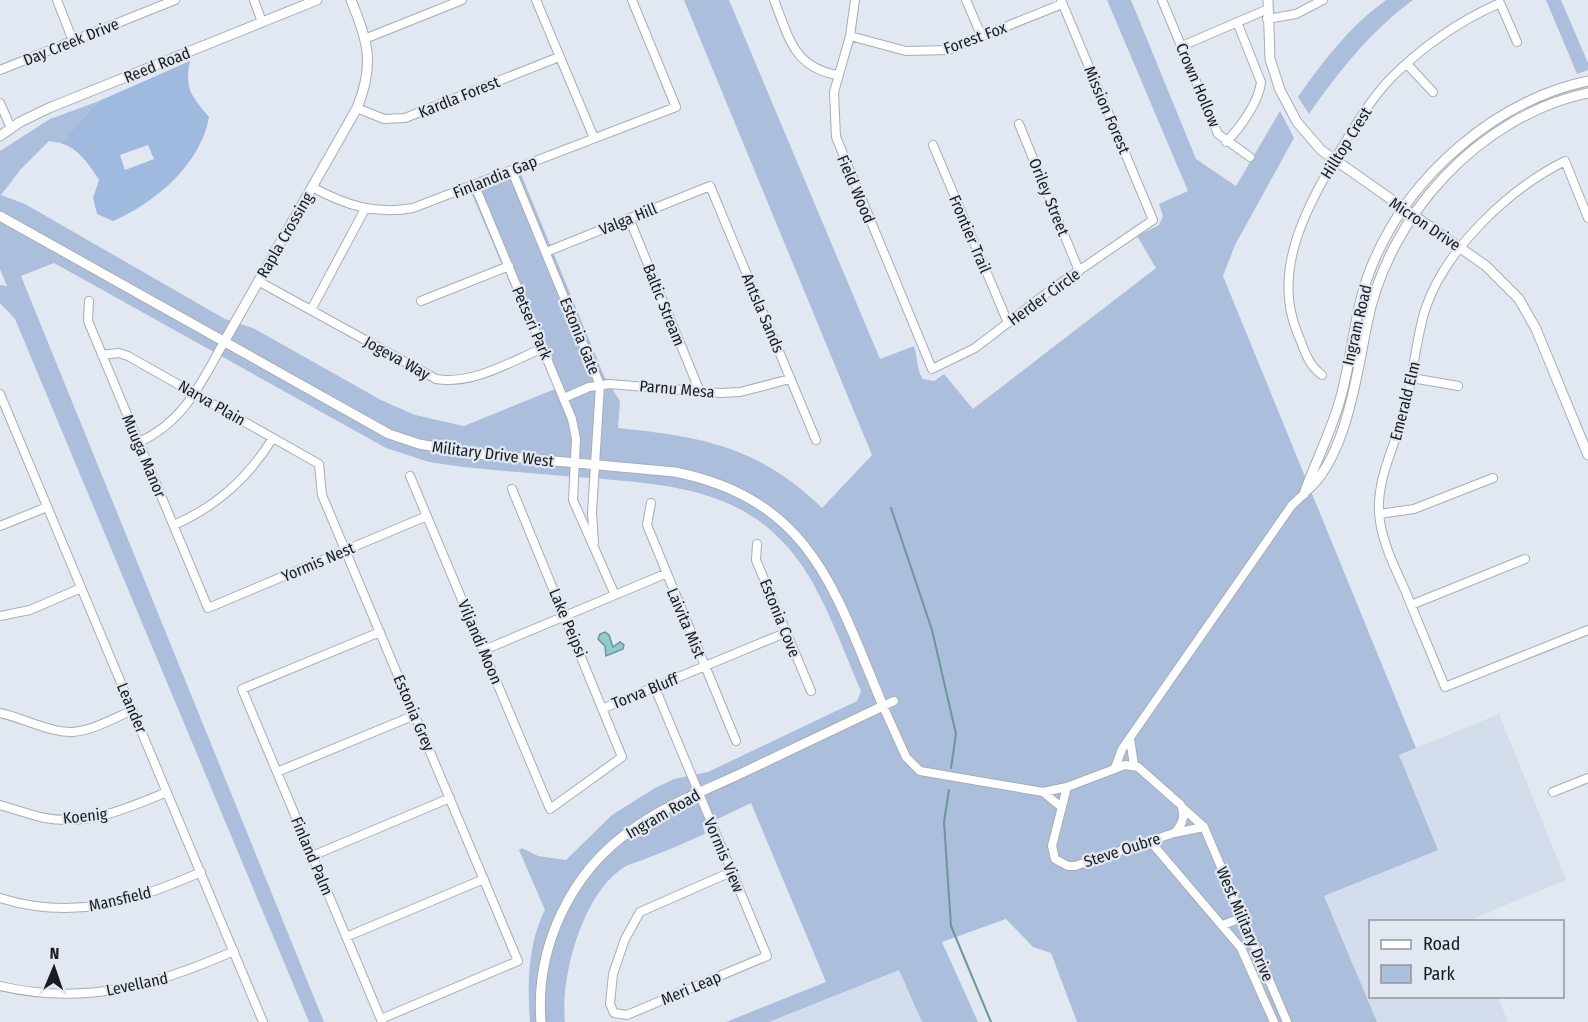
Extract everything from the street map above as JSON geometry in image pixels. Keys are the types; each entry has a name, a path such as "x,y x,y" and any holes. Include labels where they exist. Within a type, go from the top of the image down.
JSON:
{"street":[{"path":"57,0 73,41"},
{"name":"Day Creek Drive","path":"0,70 73,41 156,3 175,0"},
{"path":"254,0 262,22"},
{"name":"Reed Road","path":"0,136 49,108 317,0"},
{"name":"Rapla Crossing","path":"139,442 169,424 195,394 357,108 368,75 367,38 351,0"},
{"path":"367,38 462,0"},
{"path":"536,0 594,138"},
{"name":"Finlandia Gap","path":"312,187 336,200 365,209 398,211 413,208 676,107 632,0"},
{"path":"774,0 801,60 818,71 837,75"},
{"name":"Field Wood","path":"855,0 850,36 837,75 833,107 840,152 932,369"},
{"path":"966,0 982,37"},
{"name":"Crown Hollow","path":"1162,0 1218,134 1226,142 1250,157"},
{"path":"1182,46 1268,10 1296,14 1323,0"},
{"name":"Forest Fox","path":"850,36 879,45 924,52 948,50 1062,2"},
{"name":"Mission Forest","path":"1062,2 1153,220"},
{"name":"Hilltop Crest","path":"1322,375 1309,362 1293,321 1287,283 1303,219 1335,160 1374,99 1407,64 1454,27 1500,3 1517,42"},
{"name":"Micron Drive","path":"1268,10 1270,58 1280,90 1297,122 1309,138 1335,160 1492,271 1519,299 1536,329 1588,455"},
{"path":"1226,142 1241,123 1262,82 1237,22"},
{"name":"Kardla Forest","path":"357,108 384,119 405,118 559,57"},
{"path":"1407,64 1433,92"},
{"name":"Ingram Road","path":"1304,494 1340,401 1362,292 1373,262 1403,209 1429,177 1474,136 1505,113 1544,93 1588,81"},
{"path":"1544,93 1549,105"},
{"name":"Ingram Road","path":"1115,768 1122,749 1292,505 1315,485 1332,454 1345,421 1358,373 1367,324 1378,284 1390,254 1423,200 1462,160 1509,125 1549,105 1588,93"},
{"path":"0,103 11,128"},
{"name":"Oriley Street","path":"1019,124 1079,271"},
{"name":"Frontier Trail","path":"933,146 1008,323"},
{"name":"Emerald Elm","path":"1588,218 1565,161 1536,178 1493,211 1461,248 1434,288 1426,307 1400,429 1382,478 1380,514 1384,539 1445,687 1588,630"},
{"name":"Estonia Gate","path":"512,171 600,385 592,513 595,546"},
{"name":"Petseri Park","path":"475,186 564,398 576,439 574,463"},
{"name":"Valga Hill","path":"546,252 710,186"},
{"name":"Antsla Sands","path":"710,186 816,440"},
{"path":"311,310 365,209"},
{"name":"Military Drive West","path":"0,216 368,423 419,444 477,454 675,472 713,481 754,500 786,524 815,557 826,574 883,706"},
{"name":"Baltic Stream","path":"629,218 700,392"},
{"name":"Herder Circle","path":"932,369 975,348 1153,220"},
{"path":"421,301 509,266"},
{"name":"Jogeva Way","path":"258,280 436,380 451,382 468,379 543,348"},
{"name":"Muuga Manor","path":"89,301 88,321 208,608"},
{"name":"Narva Plain","path":"102,356 119,353 128,356 319,464"},
{"path":"1412,378 1458,386"},
{"name":"Parnu Mesa","path":"564,398 600,385 700,392 740,392 790,379"},
{"name":"Leander","path":"0,394 263,1022"},
{"path":"1333,417 1345,421"},
{"path":"174,525 196,515 236,486 251,471 273,438"},
{"name":"Estonia Gate","path":"574,463 573,500 615,596"},
{"name":"Estonia Grey","path":"319,464 322,495 518,961 381,1020"},
{"name":"Viljandi Moon","path":"410,476 550,809 622,757"},
{"path":"1380,514 1414,509 1492,478"},
{"name":"Lake Peipsi","path":"512,489 604,708 622,757"},
{"name":"Laivita Mist","path":"651,503 647,525 665,574 736,741"},
{"path":"0,526 47,507"},
{"name":"Yormis Nest","path":"208,608 427,516"},
{"name":"Estonia Cove","path":"757,544 756,560 811,691"},
{"path":"1411,605 1525,560"},
{"path":"484,650 665,574"},
{"path":"0,616 30,610 81,588"},
{"name":"Finland Palm","path":"380,632 242,689 381,1020"},
{"name":"Torva Bluff","path":"604,708 785,633"},
{"name":"Vormis View","path":"655,688 767,956"},
{"name":"Ingram Road","path":"541,1022 543,972 551,938 560,914 584,876 609,848 631,829 698,793 894,701"},
{"path":"883,706 906,757 920,771 1043,792 1067,787 1115,768 1134,765"},
{"path":"0,713 72,732 92,727 133,710"},
{"path":"277,772 415,715"},
{"path":"1130,740 1134,765 1204,826"},
{"path":"1553,792 1588,778"},
{"name":"Steve Oubre","path":"1067,787 1060,806 1052,853 1055,859 1068,866 1174,833 1181,823 1183,808"},
{"name":"Koenig","path":"0,805 48,818 78,820 108,814 167,792"},
{"path":"1043,792 1060,806"},
{"path":"312,856 450,798"},
{"path":"1174,833 1204,826"},
{"name":"West Military Drive","path":"1204,826 1287,1022"},
{"name":"West Military Drive","path":"1150,841 1241,948 1274,1022"},
{"name":"Mansfield","path":"0,898 59,909 107,906 159,891 201,872"},
{"name":"Meri Leap","path":"731,872 640,912 618,956 613,975 610,1004 614,1013 627,1015 767,956"},
{"path":"346,937 484,879"},
{"path":"1223,925 1242,918"},
{"name":"Levelland","path":"0,986 59,994 115,991 169,978 234,951"},
{"path":"1266,1004 1278,999"}],"shaded area":[{"path":"190,61 188,78 191,92 209,117 197,151 174,180 145,204 113,221 97,214 93,198 99,180 92,169 72,148 60,143 99,101","holes":["148,145 154,159 125,170 120,155"]},
{"path":"605,632 609,635 613,647 620,642 624,645 623,649 606,656 605,646 598,639 600,634"},
{"path":"1499,714 1566,880 1469,920 1369,920 1369,998 1498,998 1508,1022 1377,1022 1324,896 1437,850 1399,755"},
{"path":"900,969 922,1022 769,1022"}],"green space":[{"path":"684,0 729,0 880,359 914,346 923,379 934,381 944,374 973,409 1156,268 1137,236 1159,225 1163,216 1159,204 1188,191 1107,0 1131,0 1196,159 1236,186 1280,111 1294,138 1235,245 1223,276 1416,748 1399,755 1438,850 1324,896 1377,1022 1077,1022 1051,953 1033,947 1006,919 942,942 978,1022 922,1022 899,970 769,1022 726,1022 826,982 751,803 703,826 705,834 620,870 595,899 576,940 566,983 565,1022 530,1022 532,950 545,910 519,850 522,848 538,856 566,860 612,815 655,788 674,779 708,772 857,701 861,691 828,612 803,567 782,541 760,522 735,507 709,496 652,484 429,462 386,448 54,263 21,276 324,1022 309,1022 15,319 0,303 0,285 7,286 0,269 0,151 50,119 99,101 60,143 49,141 21,169 1,195 25,204 225,319 253,328 381,400 415,415 464,426 555,389 471,192 521,174 604,376 620,401 618,428 677,436 728,448 775,471 822,508 872,455"},
{"path":"1386,0 1413,0 1356,52 1309,114 1298,97 1338,45 1360,21"},
{"path":"1546,0 1561,0 1588,63 1588,70 1577,74"}],"waterway":[{"path":"891,508 932,630 956,734 951,768"},
{"path":"949,790 944,822 951,926 991,1022"}]}
